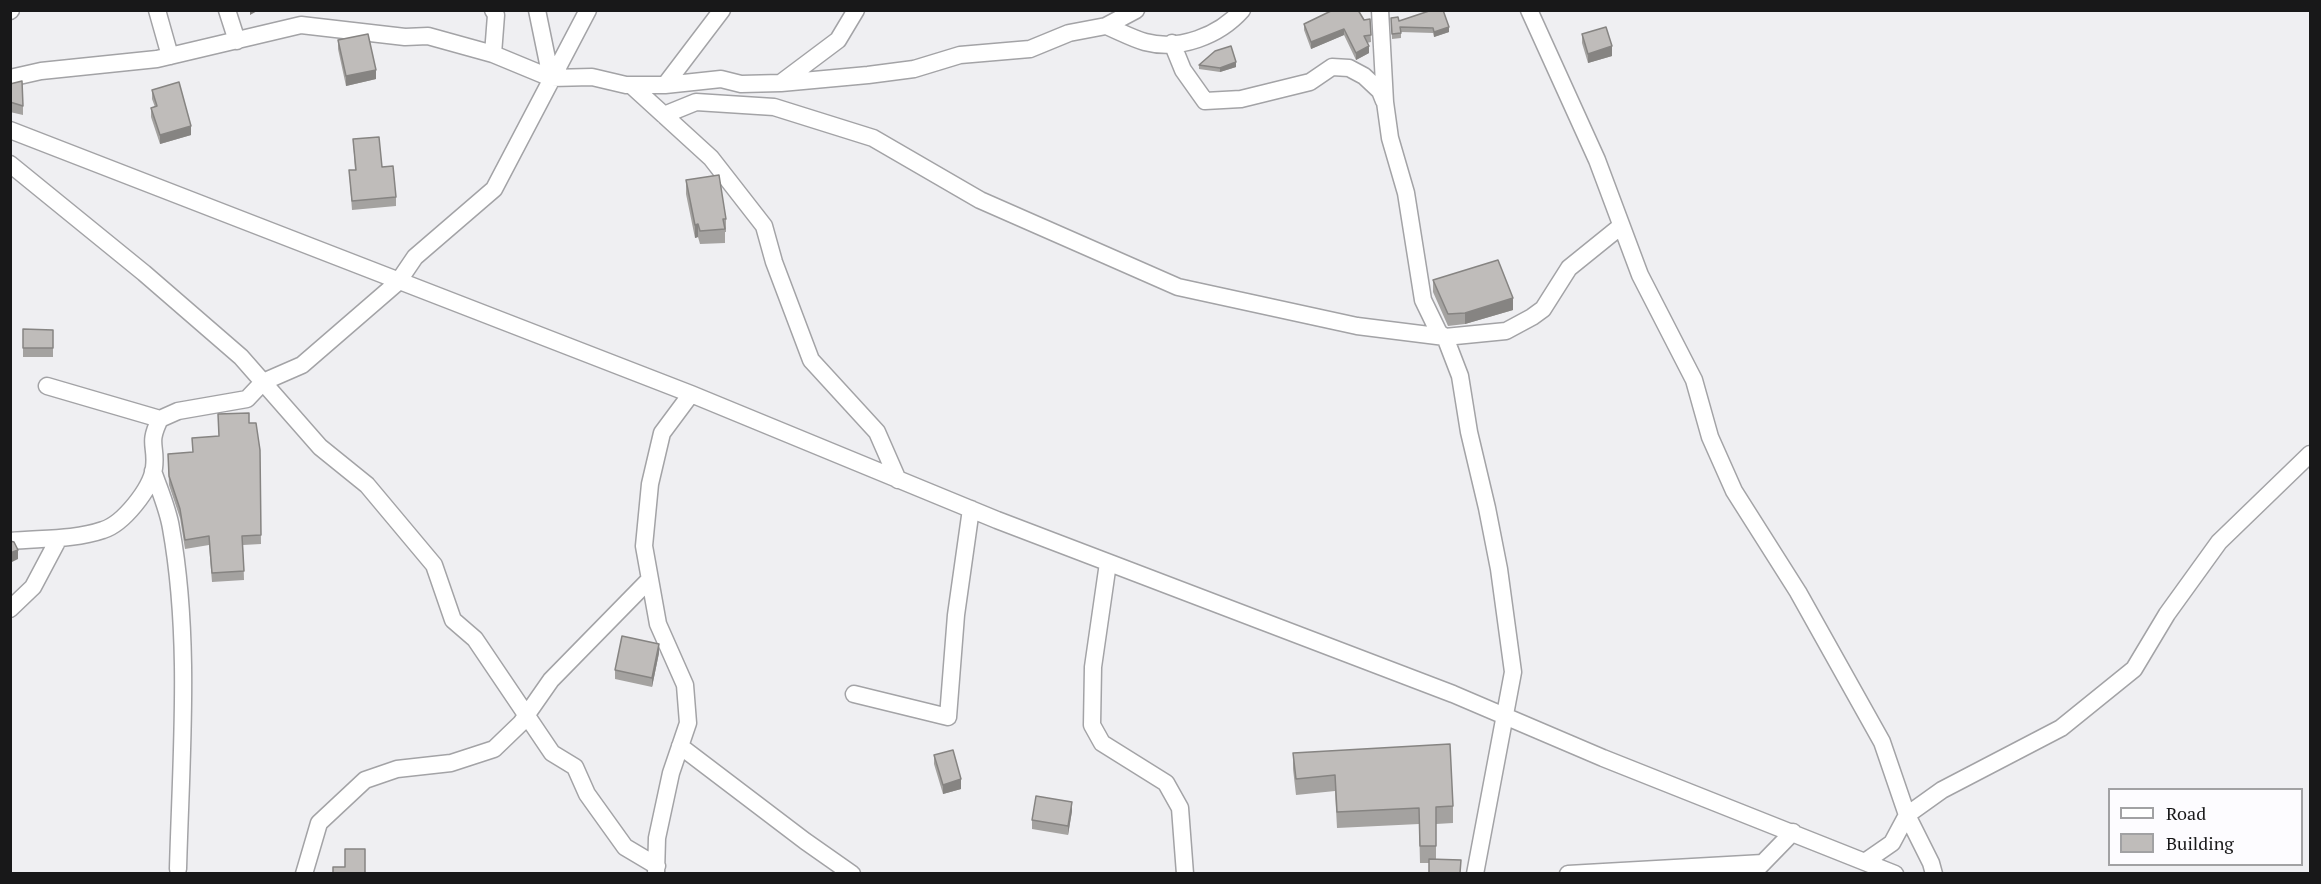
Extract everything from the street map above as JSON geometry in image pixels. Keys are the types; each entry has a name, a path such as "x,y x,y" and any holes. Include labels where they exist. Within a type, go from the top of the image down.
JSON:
{"street":[{"path":"157,10 170,56"},
{"path":"227,10 237,41"},
{"path":"493,10 496,15 494,54"},
{"path":"537,10 551,78"},
{"path":"47,386 160,419 178,411 247,399 262,382 302,365 398,282 415,257 494,189 588,10"},
{"path":"665,85 722,10"},
{"path":"781,83 838,40 856,10"},
{"path":"10,78 41,71 170,56 301,25 405,37 428,36 494,54 551,78 592,77 631,85 665,85 700,79 721,79 741,84 781,83 914,69 960,55 1029,49 1069,33 1106,26 1136,10"},
{"path":"1106,26 1146,42 1172,43 1212,34 1231,22 1242,10"},
{"path":"1380,10 1385,102 1390,138 1406,193 1423,300 1439,333 1445,336 1460,376 1469,432 1499,569 1513,672 1474,873"},
{"path":"1529,10 1597,160 1640,275 1694,380 1710,437 1734,491 1798,592 1882,742 1907,815 1934,873"},
{"path":"1172,43 1183,70 1205,101 1241,99 1310,82 1332,67 1349,68 1364,76 1380,91 1385,102"},
{"path":"631,85 711,158 764,226 774,262 811,360 877,432 898,480"},
{"path":"664,115 696,102 774,107 873,138 980,200 1178,287 1357,326 1445,336 1506,331 1543,309 1569,268 1621,226"},
{"path":"10,130 691,394 898,480 1108,563 1453,694 1603,758 1895,873"},
{"path":"10,164 144,273 241,357 320,447 367,485 434,565 453,620 475,639 552,753 575,767 587,794 625,847 656,870"},
{"path":"656,870 657,837 671,773 688,723 685,685 658,624 644,546 650,484 662,433 691,394"},
{"path":"160,419 152,436 153,471 171,526 181,610 182,710 178,869"},
{"path":"1866,861 1892,843 1907,815 1942,790 2061,728 2134,669 2167,614 2219,542 2310,454"},
{"path":"10,541 105,530 146,492 153,471"},
{"path":"854,694 948,717 956,615 971,509"},
{"path":"10,609 33,587 59,537"},
{"path":"1108,563 1093,667 1092,725 1102,743 1166,783 1180,808 1185,873"},
{"path":"304,873 319,823 365,780 397,769 451,763 494,749 526,716 551,680 650,579"},
{"path":"680,746 805,841 852,873"},
{"path":"1568,873 1758,868 1793,832"}],"building":[{"path":"1333,10 1358,10 1364,20 1370,19 1371,35 1364,36 1369,46 1356,53 1344,29 1311,42 1304,24"},
{"path":"1432,10 1443,10 1449,27 1434,32 1433,28 1400,27 1401,33 1392,34 1391,18 1398,17 1399,21"},
{"path":"1606,27 1612,46 1588,54 1582,34"},
{"path":"368,34 376,70 346,76 338,40"},
{"path":"1231,46 1236,62 1220,68 1199,65 1215,51"},
{"path":"22,81 23,106 10,102 10,84"},
{"path":"179,82 191,126 160,135 151,108 157,106 152,90"},
{"path":"379,137 382,167 393,166 396,197 352,201 349,170 356,170 353,139"},
{"path":"719,175 726,219 723,219 725,229 700,231 698,224 695,225 686,180"},
{"path":"1498,260 1513,298 1465,313 1448,314 1433,280"},
{"path":"23,329 53,330 53,348 23,348"},
{"path":"249,413 249,423 256,423 260,450 261,535 242,536 244,571 212,573 209,536 185,540 180,509 169,476 168,454 193,452 192,438 219,436 218,414"},
{"path":"10,541 14,542 18,550 10,553"},
{"path":"622,636 659,644 652,678 615,670"},
{"path":"1450,744 1453,806 1436,807 1436,846 1420,846 1419,808 1337,812 1335,775 1296,779 1293,753"},
{"path":"953,750 961,779 943,785 934,755"},
{"path":"1036,796 1072,802 1068,826 1032,820"},
{"path":"345,849 365,849 365,873 333,873 333,867 345,867"},
{"path":"1429,859 1461,860 1460,873 1429,873"}]}
